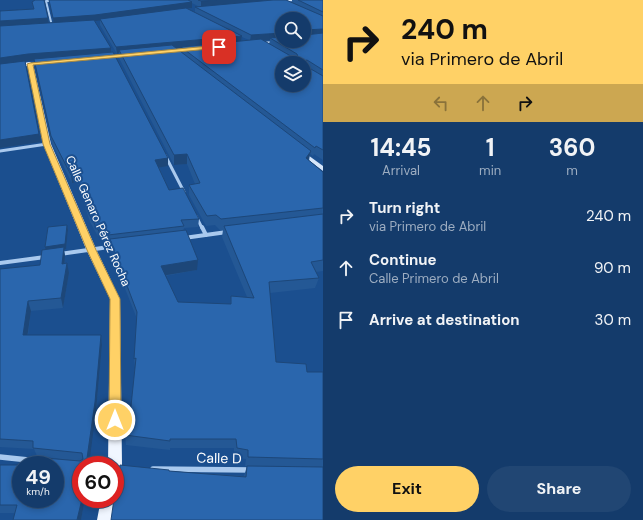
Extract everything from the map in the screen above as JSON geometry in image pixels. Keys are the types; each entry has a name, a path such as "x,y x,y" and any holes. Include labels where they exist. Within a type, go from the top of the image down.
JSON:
{"main road":[{"path":"280,1 299,0"},
{"path":"280,1 290,5"},
{"path":"45,27 59,26"},
{"path":"250,44 275,42"},
{"name":"Calle Genaro Pérez Rocha","path":"0,68 34,64 47,144 91,250 115,299 119,456"},
{"path":"298,149 323,169"},
{"path":"105,520 107,508"}],"street":[{"path":"52,26 46,1 58,1"},
{"path":"262,43 268,47"},
{"path":"0,151 47,144"},
{"path":"164,152 185,194"},
{"path":"196,214 206,235"},
{"path":"176,239 230,232"},
{"path":"0,263 122,246"},
{"path":"0,457 12,458"},
{"name":"Calle D","path":"146,469 261,471"}],"building":[{"path":"35,0 44,0 48,18 0,21 0,11 34,9 32,2"},
{"path":"49,0 188,0 192,2 95,15 53,18"},
{"path":"286,0 323,16 323,29 311,30 311,12 275,12 275,33 251,35 195,7"},
{"path":"298,0 323,0 323,12"},
{"path":"186,8 242,36 116,47 100,19"},
{"path":"94,20 111,48 28,54 0,58 0,26"},
{"path":"323,33 323,70 311,62 311,56 298,56 297,54 287,48 311,48 311,34"},
{"path":"261,39 291,56 275,56 275,92 311,92 311,69 323,76 323,150 316,146 315,148 181,47"},
{"path":"172,45 311,151 306,158 323,172 323,208 221,219 216,215 207,216 189,185 200,183 187,154 174,155 119,50"},
{"path":"113,52 168,158 155,160 169,190 183,188 199,219 181,220 184,226 108,235 106,229 98,230 89,214 76,174 71,175 51,136 34,59"},
{"path":"25,61 39,134 0,140 0,64"},
{"path":"323,214 323,260 311,262 319,278 269,282 276,362 306,364 307,372 323,372 323,459 248,457 248,450 237,448 236,439 170,439 170,441 125,435 131,406 136,358 134,359 137,312 123,275 122,276 110,239 186,230 198,260 161,266 178,302 231,304 231,296 254,298 224,226"},
{"path":"67,225 65,244 45,247 48,227"},
{"path":"64,247 62,264 67,263 61,298 28,301 23,335 101,335 95,402 87,456 82,456 82,453 33,448 33,441 0,439 0,269 40,265 42,250"},
{"path":"64,460 72,460 72,508 80,508 77,520 13,520 16,508 64,508"},
{"path":"0,465 12,465 12,505 0,505"},
{"path":"124,465 169,471 246,477 247,466 323,467 323,520 111,520 113,508 124,508"}],"route":[{"path":"115,420 115,299 91,250 47,144 30,64 219,47"}]}
